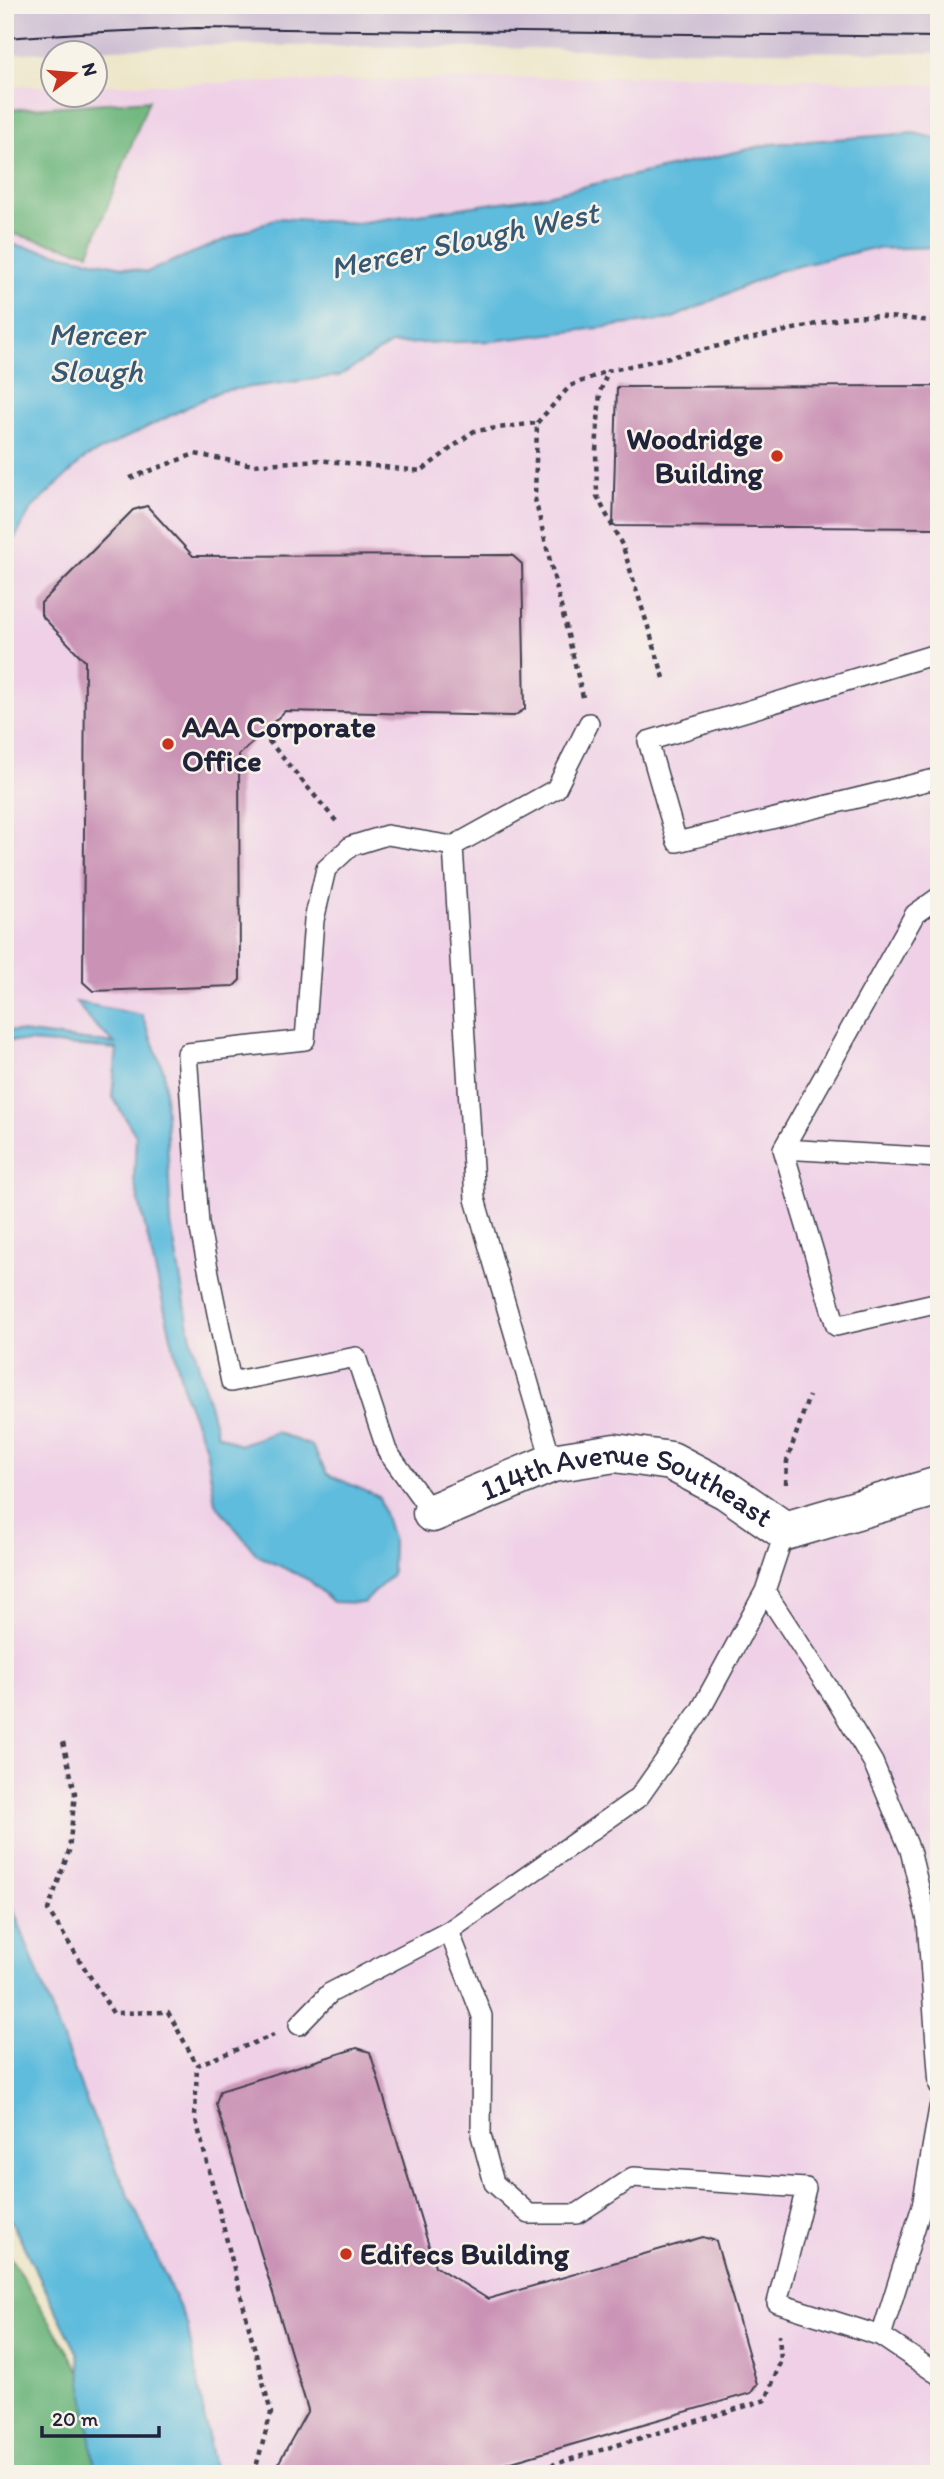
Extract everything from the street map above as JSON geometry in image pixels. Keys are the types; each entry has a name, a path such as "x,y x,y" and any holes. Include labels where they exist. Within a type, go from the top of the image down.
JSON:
{"street":[{"name":"114th Avenue Southeast","path":"432,1513 552,1463 615,1453 671,1461 726,1490 785,1531 939,1486"}],"lane":[{"path":"939,653 648,741 677,842 939,778"},
{"path":"432,1513 387,1451 356,1357 231,1382 199,1224 187,1053 305,1040 314,920 326,869 351,846 387,835 453,846 556,789 589,723"},
{"path":"453,846 475,1199 552,1463"},
{"path":"939,897 915,914 783,1149 836,1326 939,1302"},
{"path":"783,1149 939,1158"},
{"path":"299,2025 330,1993 449,1931 639,1797 701,1709 765,1591 785,1531"},
{"path":"765,1591 873,1762 910,1850 927,1920 939,2085"},
{"path":"449,1931 482,2016 481,2135 494,2183 529,2214 577,2214 633,2177 807,2188 777,2303 881,2336 939,2375"},
{"path":"881,2336 922,2206 939,2108"}],"path":[{"path":"589,723 535,499 537,424 570,386 608,371 847,317 869,315 901,320 939,321"},
{"path":"608,371 600,392 596,451 597,496 623,547 664,678"},
{"path":"130,478 195,454 253,465 318,460 421,471 474,431 537,424"},
{"path":"262,733 331,813 351,846"},
{"path":"785,1531 786,1461 809,1396"},
{"path":"63,1742 75,1793 69,1851 48,1910 113,2013 168,2012 197,2065 195,2116 271,2413 256,2467 258,2474"},
{"path":"197,2065 299,2025"},
{"path":"522,2474 766,2400 781,2360 777,2303"}],"shaded area":[{"path":"5,5 939,5 939,53 204,45 108,49 108,38 38,38 38,53 5,54"},
{"path":"702,75 939,85 939,2474 172,2474 5,2062 5,86 38,86 38,108 108,108 108,85"}],"green space":[{"path":"149,100 89,253 5,232 5,110 108,108 108,103"},
{"path":"5,2249 89,2386 96,2474 5,2474"}],"water":[{"name":"Mercer Slough","path":"914,133 939,139 939,247 869,249 778,271 671,319 493,341 391,344 339,376 220,391 85,458 31,509 5,556 5,243 147,272 277,218 357,223 542,196 771,144"},
{"path":"76,1002 142,1015 164,1072 171,1224 190,1333 217,1434 239,1445 276,1432 312,1446 327,1474 379,1497 393,1542 392,1574 364,1603 333,1602 309,1580 257,1555 215,1503 206,1448 185,1396 134,1180 136,1136 112,1096 117,1049 5,1040 5,1030 115,1044"},
{"path":"5,1887 87,2103 187,2324 215,2474 96,2474 78,2354 5,2209"}],"building":[{"name":"Woodridge Building","path":"939,386 939,528 613,526 617,387"},
{"name":"AAA Corporate Office","path":"147,506 193,556 512,555 522,564 525,709 514,716 285,711 239,755 240,980 234,986 93,991 83,982 85,661 41,615 41,603 133,510"},
{"name":"Edifecs Building","path":"357,2048 370,2052 435,2266 488,2299 703,2237 716,2241 757,2384 751,2393 470,2474 275,2474 274,2471 308,2410 216,2104 220,2091"}],"tram line":[{"path":"5,9 60,5"},
{"path":"773,5 939,7"},
{"path":"5,38 196,28 939,37"}],"place":[{"name":"Woodridge Building","path":"777,456"},
{"name":"AAA Corporate Office","path":"168,744"},
{"name":"Edifecs Building","path":"346,2254"}],"water label":[{"name":"Mercer Slough West","path":"464,240"}]}
